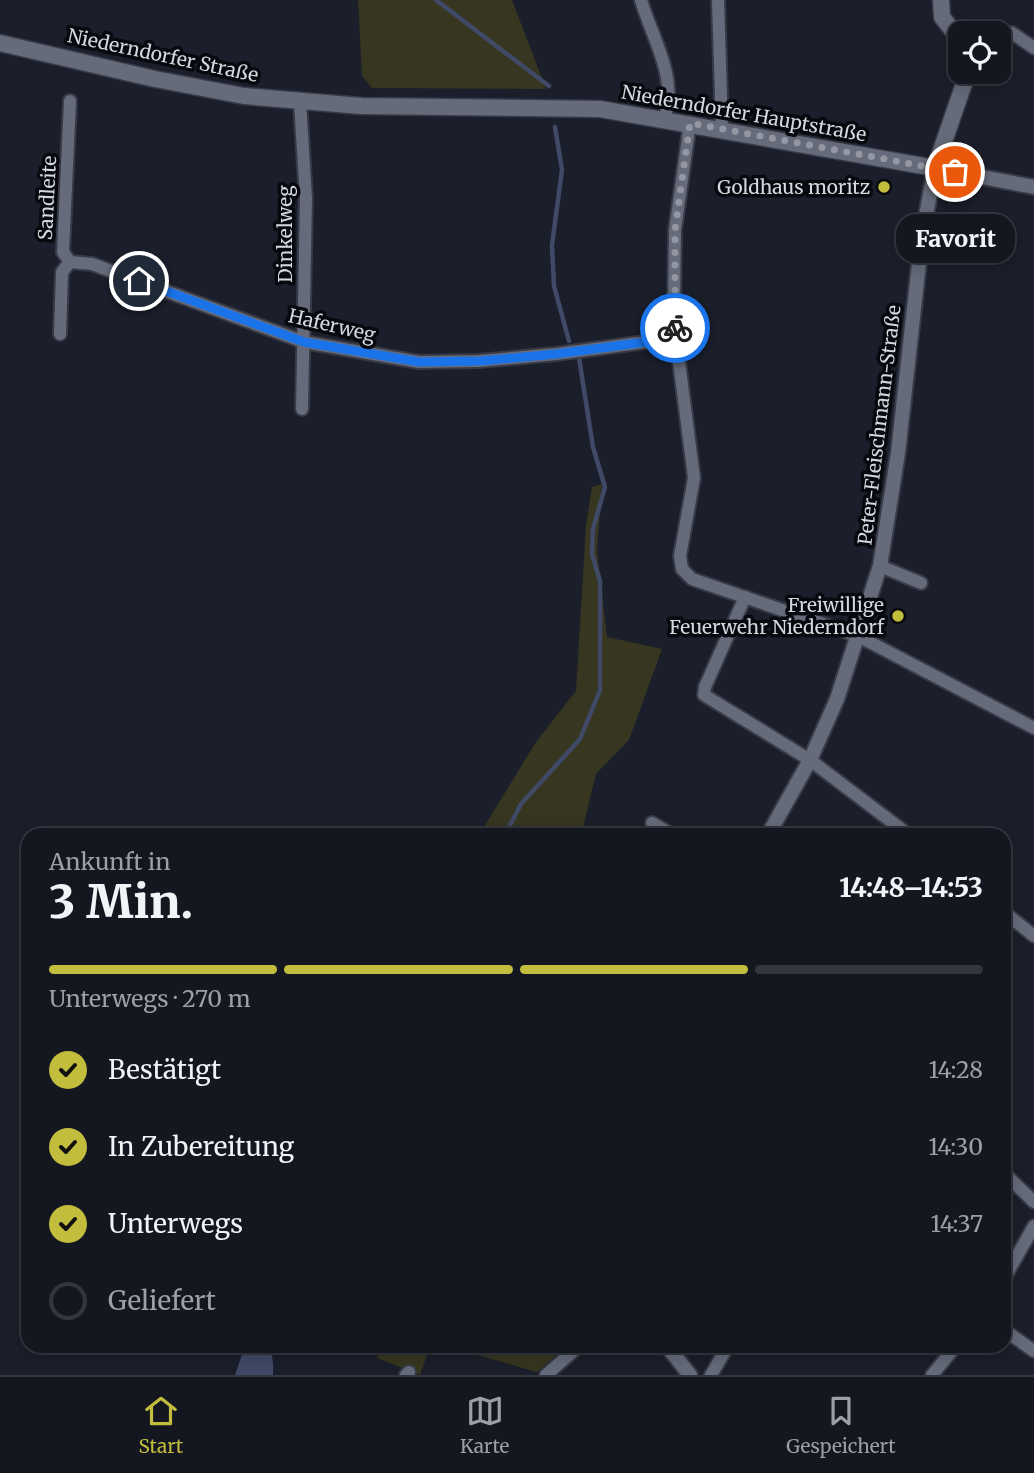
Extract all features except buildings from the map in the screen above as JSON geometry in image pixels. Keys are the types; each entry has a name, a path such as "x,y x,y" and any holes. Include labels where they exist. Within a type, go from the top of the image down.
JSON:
{"main road":[{"path":"941,0 942,17 948,25"},
{"name":"Niederndorfer Straße","path":"0,43 198,88 300,102 402,107"},
{"path":"935,168 964,84"},
{"name":"Niederndorfer Hauptstraße","path":"402,107 600,109 935,168"}],"street":[{"path":"640,0 669,79 668,108 664,119"},
{"path":"718,0 722,129"},
{"path":"1011,33 1034,48"},
{"name":"Sandleite","path":"60,334 62,272 69,262 63,252 70,101"},
{"name":"Dinkelweg","path":"300,102 306,199 302,409"},
{"path":"690,123 675,230 676,338 694,478 680,556 682,569 692,579 858,636 1034,728"},
{"name":"Niederndorfer Hauptstraße","path":"935,168 1034,187"},
{"name":"Peter-Fleischmann-Straße","path":"772,828 810,760 837,699 880,566 898,453 922,236 935,168"},
{"name":"Haferweg","path":"69,262 92,264 304,342 419,362 480,361 556,354 676,338"},
{"path":"880,566 921,583"},
{"path":"745,597 705,687 704,695 810,760 900,828"},
{"path":"652,822 662,828"},
{"path":"1011,918 1034,936"},
{"path":"1011,1180 1034,1202"},
{"path":"1011,1267 1034,1226"},
{"path":"1011,1335 1034,1351"},
{"path":"546,1375 571,1353"},
{"path":"673,1353 690,1375"},
{"path":"711,1375 724,1353"},
{"path":"932,1375 950,1353"}],"shaded area":[{"path":"358,0 512,0 546,89 372,88 362,76"},
{"path":"602,484 597,551 607,637 662,649 629,740 596,774 583,828 483,828 536,742 576,691 586,525 592,487"},
{"path":"380,1353 428,1353 420,1375 377,1358"},
{"path":"470,1353 552,1353 555,1356 537,1372"}],"water":[{"path":"243,1353 271,1353 273,1375 235,1375"}],"waterway":[{"path":"436,0 549,86"},
{"path":"555,127 562,170 552,245 554,286 569,341"},
{"path":"509,828 521,804 580,739 600,690 600,581 592,554 593,529 605,487 593,447 579,358"}],"way so far":[{"path":"675,328 675,230 690,123 955,172"}],"place":[{"name":"Favorit","path":"955,172"},
{"name":"Goldhaus moritz","path":"884,187"},
{"name":"Freiwillige Feuerwehr Niederndorf","path":"898,616"}],"route":[{"path":"139,281 304,342 419,362 480,361 604,348 676,338 675,328"}]}
